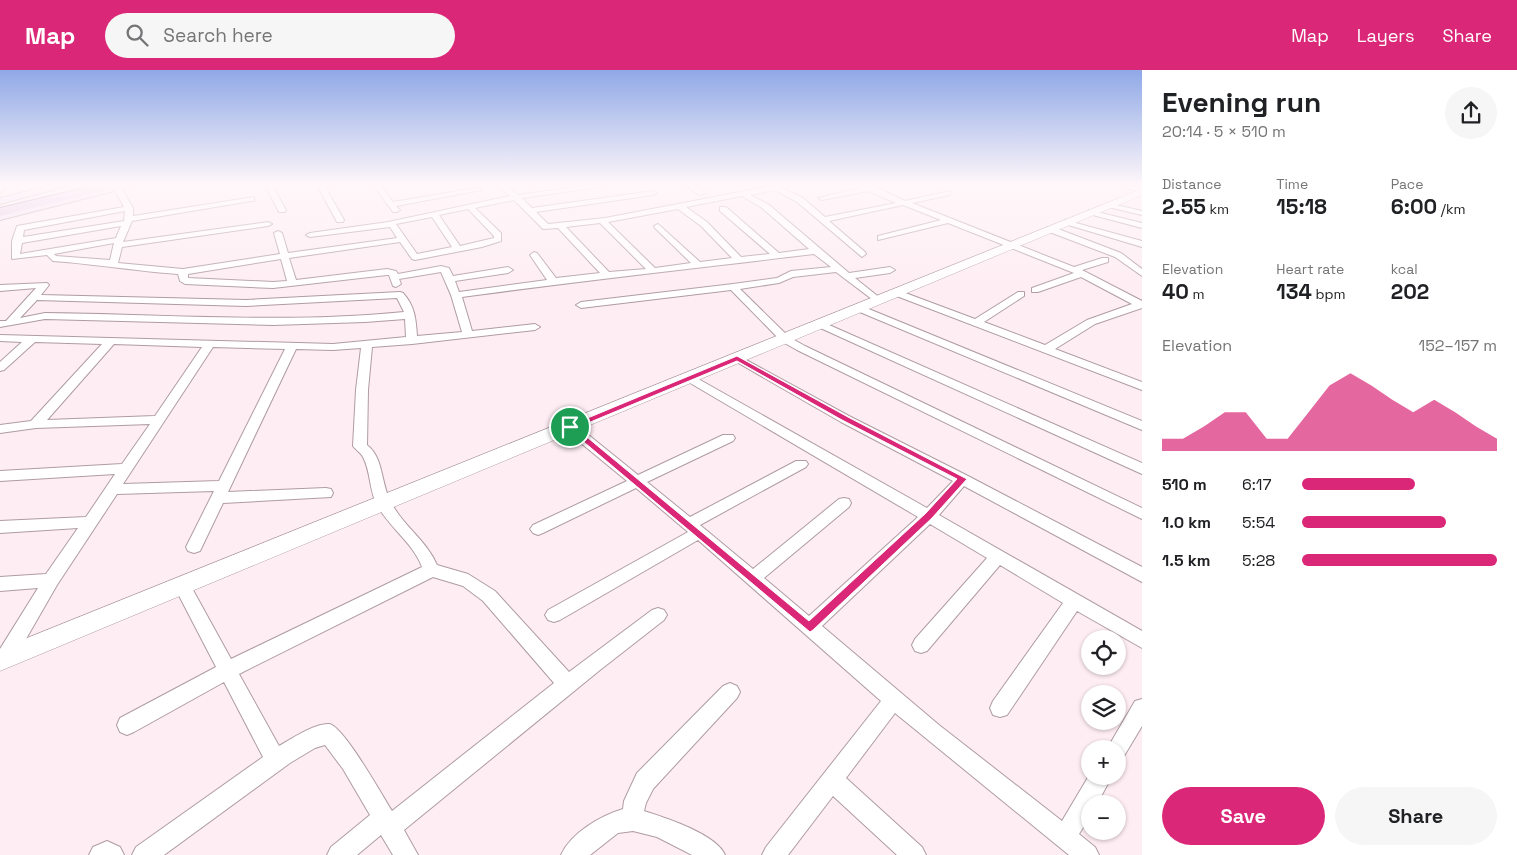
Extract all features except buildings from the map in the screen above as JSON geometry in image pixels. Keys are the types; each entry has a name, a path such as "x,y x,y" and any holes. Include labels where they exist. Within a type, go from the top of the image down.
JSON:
{"street":[{"path":"49,222 20,228 14,257 268,224"},
{"path":"16,241 124,222"},
{"path":"113,262 128,222"},
{"path":"439,222 458,249"},
{"path":"310,235 392,224 404,239 414,257 490,242 499,237 484,222"},
{"path":"541,222 546,227 597,222"},
{"path":"603,222 653,271"},
{"path":"700,222 709,228 739,260"},
{"path":"738,222 778,256"},
{"path":"783,222 877,300"},
{"path":"824,222 862,254"},
{"path":"881,238 944,222"},
{"path":"948,222 1078,272 1142,305"},
{"path":"2,659 1068,222 1142,244"},
{"path":"1126,222 1142,226"},
{"path":"560,226 607,275"},
{"path":"658,226 698,265"},
{"path":"546,227 544,232 548,239"},
{"path":"1050,229 1113,252 1142,273"},
{"path":"278,233 292,283"},
{"path":"50,252 53,258 113,262 116,266 121,267 183,272 404,239"},
{"path":"456,295 607,275 816,251"},
{"path":"534,254 553,282"},
{"path":"1035,290 1105,260"},
{"path":"1132,265 1142,266"},
{"path":"395,277 441,269 446,270 468,335"},
{"path":"450,279 508,270"},
{"path":"581,305 733,287 779,280 791,274 890,270"},
{"path":"183,272 183,280 193,282 261,285 383,272 392,273 395,277 397,295"},
{"path":"0,288 44,285 35,297 3,326"},
{"path":"733,287 785,339 908,402 1142,514"},
{"path":"897,293 1142,386"},
{"path":"977,322 1021,294"},
{"path":"35,297 246,302 397,295 404,298 410,315 412,341"},
{"path":"1047,349 1091,322 1142,305"},
{"path":"859,308 1142,426"},
{"path":"3,326 45,316 296,322 378,319 410,315"},
{"path":"820,324 1142,469"},
{"path":"0,338 333,347 412,341 535,327"},
{"path":"0,368 32,339"},
{"path":"36,424 111,341"},
{"path":"2,659 51,580 208,344"},
{"path":"367,345 362,390 360,446 370,456 372,470 383,504 428,562 431,570"},
{"path":"194,547 292,346"},
{"path":"737,358 845,419 963,479 1142,575"},
{"path":"689,378 1142,640"},
{"path":"0,429 36,424 159,420"},
{"path":"570,427 694,529 932,732 1087,855"},
{"path":"538,528 728,438"},
{"path":"554,615 801,464"},
{"path":"0,476 125,469"},
{"path":"810,627 929,516 963,479"},
{"path":"113,489 326,493"},
{"path":"752,579 844,503"},
{"path":"0,527 90,522"},
{"path":"921,646 998,556"},
{"path":"127,725 228,670 348,614 431,570 467,579 489,596 568,685"},
{"path":"0,584 51,580"},
{"path":"182,586 276,761"},
{"path":"1000,708 1074,601"},
{"path":"339,855 387,822 658,615"},
{"path":"632,820 635,801 645,781 666,756 730,692"},
{"path":"774,855 894,699"},
{"path":"1122,740 1142,708"},
{"path":"144,855 276,761 321,734 329,734 346,755 406,855"},
{"path":"831,779 914,855"},
{"path":"1065,837 1096,785"},
{"path":"574,855 612,824 632,820 654,825 713,855"},
{"path":"101,855 107,853 112,855"}],"route":[{"path":"737,358 845,419 963,479 929,516 810,627 689,524 570,427 737,358"}]}
